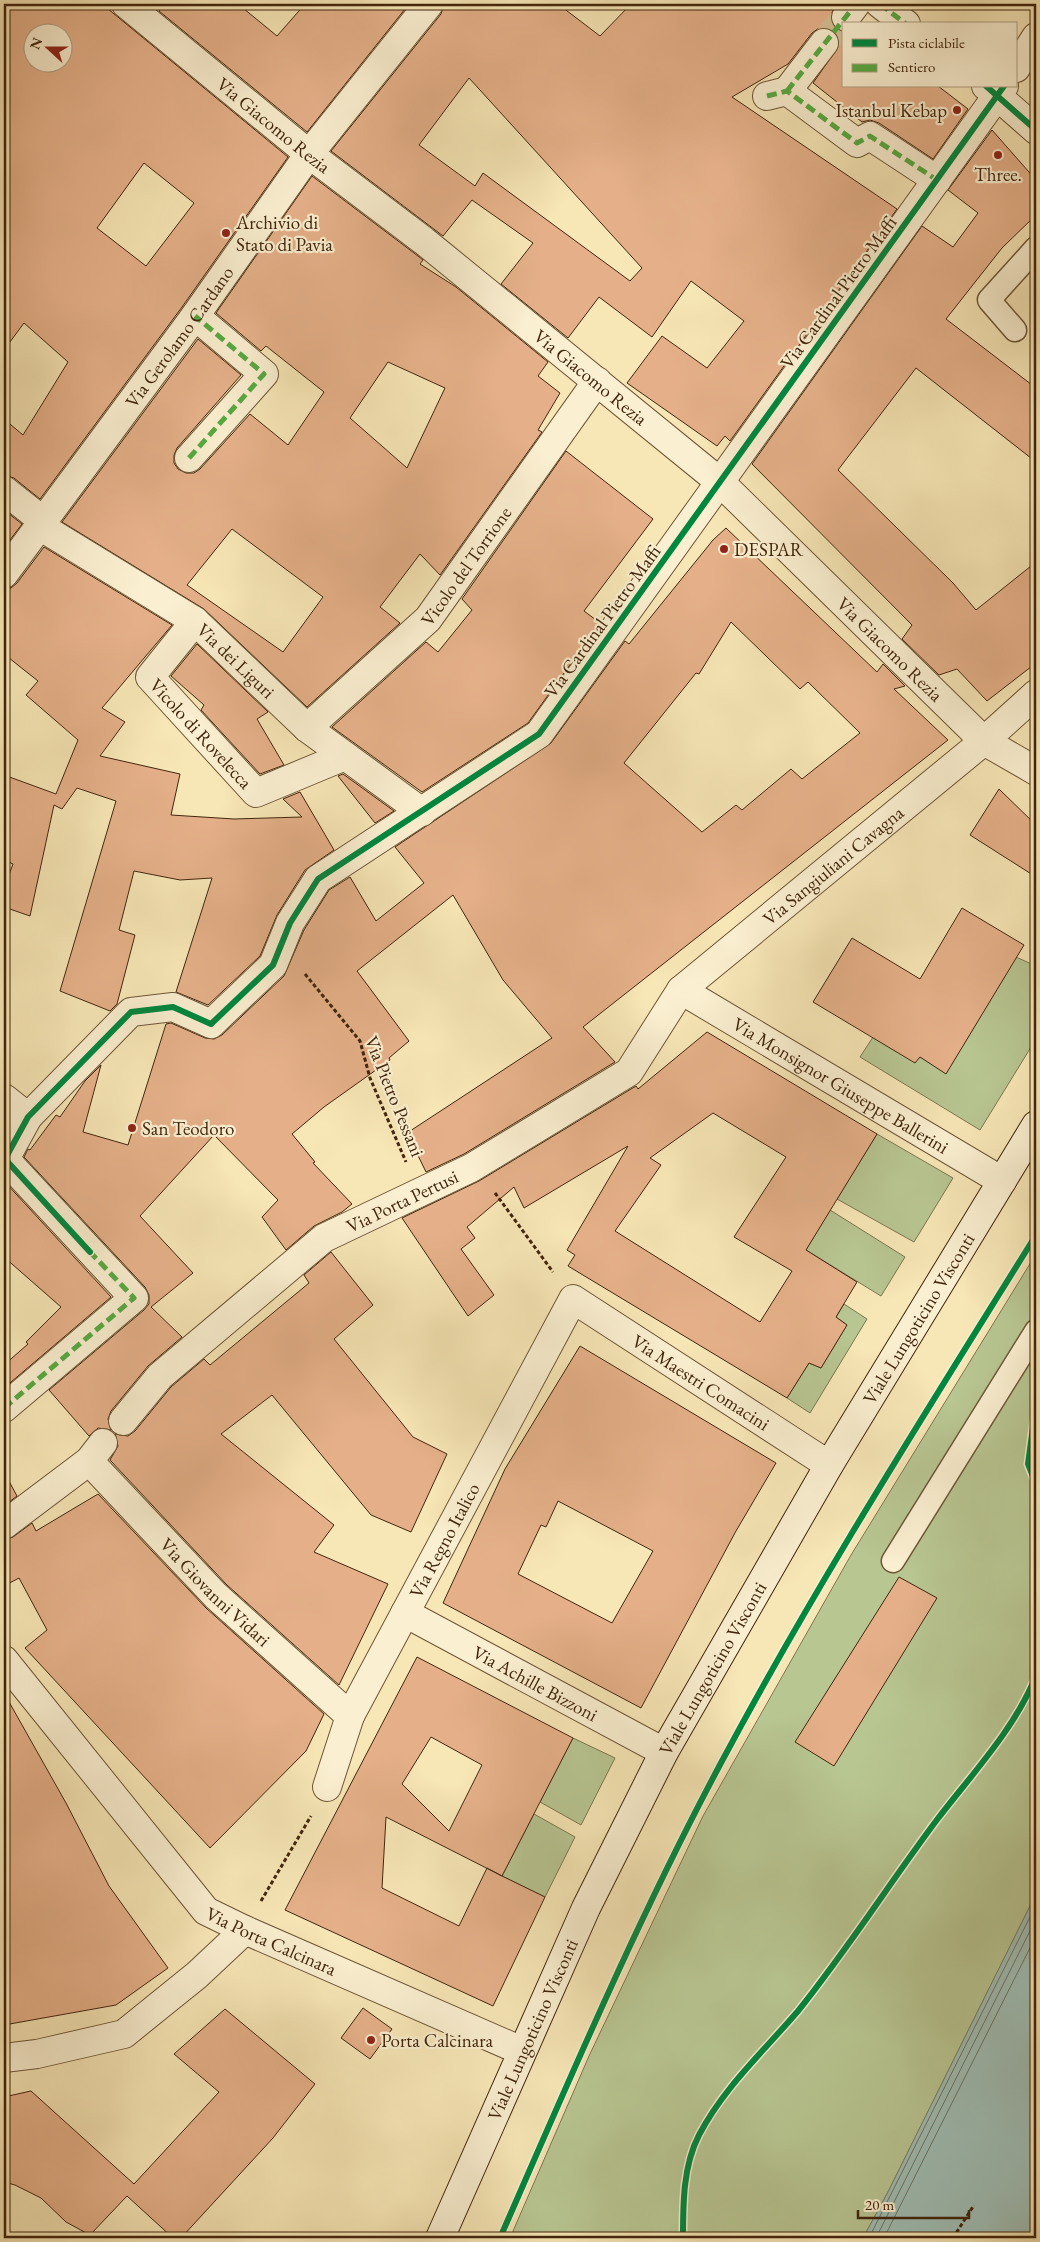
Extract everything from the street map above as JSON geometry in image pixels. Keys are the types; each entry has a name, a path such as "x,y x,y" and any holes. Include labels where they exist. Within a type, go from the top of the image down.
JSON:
{"street":[{"name":"Via Giacomo Rezia","path":"126,4 309,154 424,241 720,482 984,741 1036,771"},
{"name":"Via Gerolamo Cardano","path":"4,574 195,316 309,154 429,4"},
{"path":"880,4 903,22"},
{"path":"1018,65 1036,37"},
{"path":"824,43 777,93 857,144 870,136 937,180"},
{"path":"996,89 1036,130"},
{"name":"Via Cardinal Pietro Maffi","path":"28,1117 131,1012 173,1007 211,1024 273,965 290,923 318,879 539,734 937,180 996,89"},
{"path":"189,458 264,374 195,316"},
{"name":"Vicolo del Torrione","path":"307,728 428,619 597,381"},
{"name":"Via dei Liguri","path":"4,490 40,523 195,621 307,728 422,812"},
{"name":"Vicolo di Rovelecca","path":"195,621 150,677 256,793 345,756"},
{"name":"Via Sangiuliani Cavagna","path":"681,990 984,741 1036,694"},
{"name":"Via Porta Pertusi","path":"123,1421 160,1376 324,1238 475,1166 629,1072 681,990"},
{"name":"Via Monsignor Giuseppe Ballerini","path":"681,990 1002,1181"},
{"path":"4,1098 28,1117 5,1159 134,1298 4,1408"},
{"name":"Viale Lungoticino Visconti","path":"440,2238 586,1908 664,1752 829,1464 1036,1125"},
{"name":"Via Maestri Comacini","path":"573,1299 829,1464"},
{"name":"Via Regno Italico","path":"327,1787 350,1716 573,1299"},
{"name":"Via Giovanni Vidari","path":"4,1525 96,1452 216,1596 350,1716"},
{"name":"Via Achille Bizzoni","path":"405,1613 664,1752"},
{"name":"Via Porta Calcinara","path":"4,1660 206,1911 245,1930 522,2051"},
{"path":"4,2058 37,2054 124,2034 197,1975 245,1930"}],"lane":[{"path":"1015,330 989,300 1036,248"},
{"path":"893,1561 1036,1331"}],"path":[{"path":"475,1166 573,1299"},
{"path":"500,2238 590,2031 722,1761 855,1527 1036,1236"},
{"path":"1036,1405 1028,1464 1036,1484"},
{"path":"245,1930 327,1787"},
{"path":"953,2238 974,2205"}],"green space":[{"path":"1016,957 1036,966 1036,1039 980,1130 860,1057 873,1037 915,1062 920,1057 946,1073"},
{"path":"877,1134 953,1178 914,1242 837,1199"},
{"path":"830,1210 905,1257 881,1296 806,1250"},
{"path":"1036,1254 1036,1894 888,2192 863,2238 510,2238 589,2056 703,1816 851,1555"},
{"path":"844,1304 867,1319 810,1413 787,1398 809,1363 821,1368 847,1325 836,1317"},
{"path":"573,1738 615,1758 581,1825 540,1802"},
{"path":"534,1814 575,1837 545,1897 502,1876"}],"water":[{"path":"1036,1894 1036,2238 863,2238 888,2192"}],"building":[{"path":"4,4 102,4 288,157 182,307 40,499 14,478 4,475 4,419 23,435 68,362 24,323 4,350","holes":["144,163 194,203 146,266 97,228"]},
{"path":"165,4 238,4 277,36 305,4 409,4 307,132 159,11"},
{"path":"444,4 558,4 600,36 631,4 836,4 831,15 831,22 836,29 842,31 842,88 941,88 968,109 933,159 879,123 870,120 862,122 813,83 839,46 839,38 834,31 826,28 819,28 812,33 788,64 732,97 897,209 730,441 725,436 717,446 627,383 662,336 707,368 744,321 691,281 652,337 599,297 568,338 501,284 533,243 472,200 443,236 331,151 441,14","holes":["469,78 642,268 630,281 483,173 475,186 419,145"]},
{"path":"992,130 1036,180 1036,215 1002,248 946,319 1036,388 1036,462 916,368 838,470 953,583 976,610 1036,562 1036,663 987,701 957,669 939,675 902,639 912,625 752,464 922,226 953,247 978,213 948,190"},
{"path":"312,176 423,260 420,264 456,287 548,362 538,376 560,393 538,430 542,432 440,575 420,554 380,607 400,623 307,707 204,609 62,522 198,339 241,375 177,448 174,455 174,463 178,469 186,473 194,473 200,469 250,414 288,445 324,392 266,346 261,351 216,313","holes":["388,362 445,388 407,468 350,418","232,529 323,597 283,652 187,585"]},
{"path":"566,451 653,519 584,611 600,623 528,723 422,792 332,727 426,642 438,652 472,610 462,599"},
{"path":"4,510 22,524 4,548"},
{"path":"726,528 877,672 883,664 905,686 894,689 948,740 583,1027 615,1062 464,1154 426,1172 407,1133 552,1038 503,980 453,895 357,971 409,1041 389,1058 390,1060 324,1107 292,1134 315,1162 313,1163 352,1204 342,1212 314,1226 286,1250 262,1217 278,1200 214,1135 140,1216 193,1273 151,1307 182,1337 148,1366 111,1411 108,1419 111,1430 98,1428 89,1436 49,1390 144,1310 149,1304 149,1295 145,1287 24,1157 28,1149 30,1150 56,1115 60,1117 85,1081 101,1065 83,1132 128,1145 166,1024 171,1023 205,1038 214,1039 222,1035 284,976 304,930 329,890 350,877 376,921 424,883 395,847 551,743 625,641 629,644 713,540","holes":["731,622 800,689 808,682 860,733 802,779 791,769 742,810 736,805 702,832 624,763 696,673 699,674"]},
{"path":"44,547 172,625 102,708 125,722 100,756 180,774 171,815 234,819 302,817 283,799 300,792 334,850 305,870 277,915 260,956 208,1005 176,992 212,878 180,880 134,871 119,930 135,935 117,1004 110,1011 60,991 116,801 77,788 62,809 54,805 30,916 4,907 4,888 13,864 4,860 4,775 56,794 78,740 26,695 38,681 4,654 4,589 11,588 17,583"},
{"path":"197,644 268,712 257,719 284,765 260,774 201,710 204,705 171,676"},
{"path":"343,774 394,811 375,823 338,776"},
{"path":"999,789 1036,825 1036,877 970,835"},
{"path":"962,908 1024,945 946,1074 920,1057 915,1063 813,1002 852,938 920,979"},
{"path":"707,1032 877,1134 806,1250 857,1282 836,1317 847,1325 821,1368 809,1363 787,1398 568,1266 575,1255 567,1250 628,1146 524,1208 514,1187 467,1227 475,1238 461,1249 494,1295 468,1316 402,1218 479,1181 636,1086 638,1089","holes":["713,1113 786,1157 734,1237 792,1271 760,1322 615,1231 661,1165 650,1158"]},
{"path":"4,1181 111,1297 4,1388 4,1365 28,1344 26,1342 61,1307 4,1257"},
{"path":"331,1252 373,1305 334,1339 413,1437 447,1454 411,1532 371,1515 272,1395 221,1434 334,1525 314,1552 388,1584 339,1685 227,1585 110,1460 118,1446 115,1434 128,1436 135,1431 171,1387 204,1359 210,1365 309,1283 304,1275"},
{"path":"580,1346 776,1463 736,1531 641,1708 443,1603 505,1469","holes":["558,1501 653,1551 612,1623 518,1574 541,1525 546,1527"]},
{"path":"4,1472 17,1496 4,1506"},
{"path":"98,1494 206,1608 324,1714 306,1751 210,1848 25,1648 47,1630 19,1578 4,1586 4,1540 13,1537 32,1523 36,1531"},
{"path":"899,1577 937,1598 834,1766 795,1742"},
{"path":"417,1657 573,1738 502,1876 545,1897 493,2006 285,1910","holes":["431,1737 482,1765 449,1831 402,1784","386,1817 487,1868 459,1926 382,1888"]},
{"path":"4,1693 66,1803 109,1886 168,1968 116,2005 4,2025"},
{"path":"363,2008 392,2029 370,2059 341,2038"},
{"path":"225,2009 315,2084 273,2138 181,2238 173,2238 127,2196 90,2235 66,2222 41,2198 15,2185 4,2182 4,2097 31,2091 134,2184 219,2092 174,2054"}],"tunnel":[{"path":"824,43 846,17"}],"marked path":[{"path":"787,91 856,4"},
{"path":"880,4 903,22"},
{"path":"767,96 787,91 857,143 870,136 937,180"},
{"path":"189,458 264,374 195,316"},
{"path":"4,1408 134,1298 90,1252"}],"cycle path":[{"path":"988,88 1036,130"},
{"path":"90,1252 5,1159 28,1117 131,1012 173,1007 211,1024 273,965 290,923 318,879 539,734 1003,88"},
{"path":"500,2238 634,1938 662,1878 722,1761 835,1561 914,1430 1036,1235"},
{"path":"1036,1405 1028,1464 1036,1484"},
{"path":"683,2238 687,2172 694,2147 709,2118 732,2085 798,2011 834,1964 936,1821 1004,1733 1027,1696 1036,1676"}],"place":[{"name":"Istanbul Kebap","path":"957,110"},
{"name":"Three.","path":"998,155"},
{"name":"Archivio di Stato di Pavia","path":"226,233"},
{"name":"DESPAR","path":"724,549"},
{"name":"San Teodoro","path":"132,1128"},
{"name":"Porta Calcinara","path":"371,2040"}]}
